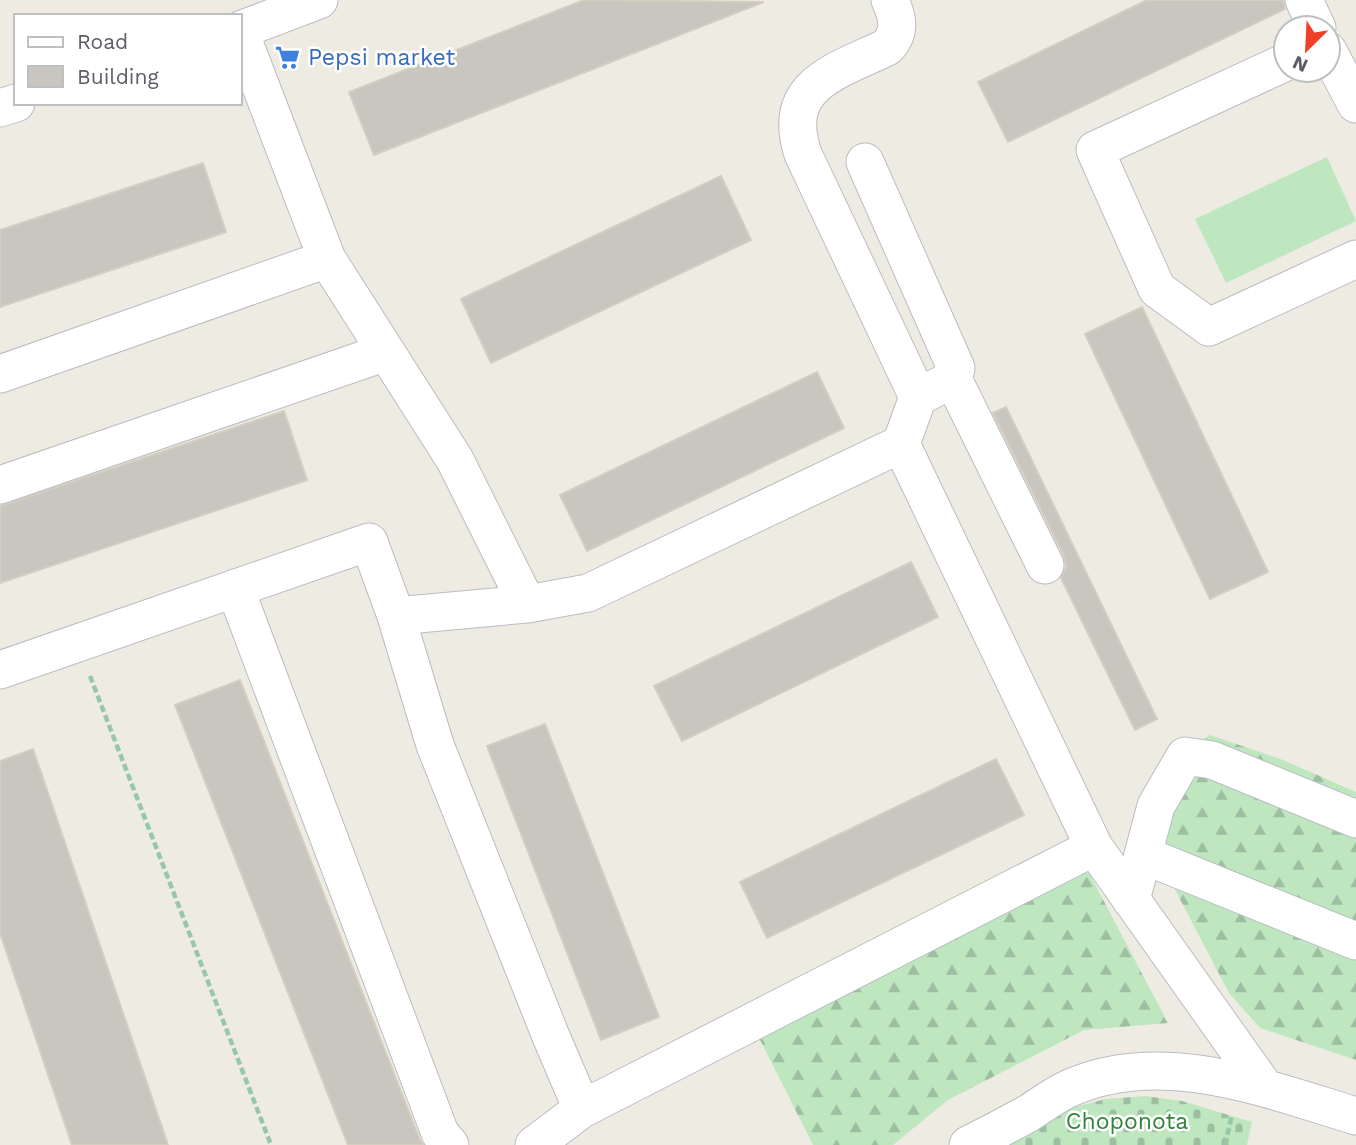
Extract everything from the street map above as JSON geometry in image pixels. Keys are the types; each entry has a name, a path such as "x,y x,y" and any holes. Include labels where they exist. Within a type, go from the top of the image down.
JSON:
{"lane":[{"path":"242,30 319,0"},
{"path":"890,0 897,21 894,40 887,47 817,81 803,98 796,118 803,153 918,397"},
{"path":"242,36 327,259 455,460 527,604"},
{"path":"1272,68 1095,150 1157,289 1209,327 1356,259"},
{"path":"1342,78 1356,104"},
{"path":"865,162 956,368 953,379 1045,565"},
{"path":"0,374 327,259"},
{"path":"0,485 386,352"},
{"path":"396,617 527,604 588,593 901,444 918,397 953,379"},
{"path":"901,444 1094,847 1265,1088"},
{"path":"0,670 369,542 396,617 435,746 582,1108"},
{"path":"235,588 440,1133 450,1145"},
{"path":"1131,900 1156,806 1185,756 1212,760 1356,820"},
{"path":"534,1145 582,1108 1094,847"},
{"path":"1143,855 1356,941"},
{"path":"968,1145 1068,1088 1099,1079 1148,1073 1185,1073 1241,1080 1356,1116"}],"path":[{"path":"78,643 271,1145"}],"green space":[{"path":"1327,157 1356,221 1226,283 1195,219"},
{"path":"1210,735 1283,760 1356,792 1356,1060 1260,1028 1229,993 1159,859 1171,758"},
{"path":"1088,871 1168,1023 1084,1030 948,1100 893,1145 813,1145 753,1026"},
{"name":"Choponota","path":"1145,1096 1182,1101 1252,1122 1247,1145 1001,1145 1071,1108 1106,1099"}],"building":[{"path":"584,0 764,2 374,155 349,92"},
{"path":"1147,0 1283,0 1285,9 1008,142 978,82"},
{"path":"203,163 226,232 0,307 0,230"},
{"path":"721,176 751,240 491,363 461,299"},
{"path":"1142,307 1268,572 1210,599 1085,334"},
{"path":"817,372 844,428 587,551 560,495"},
{"path":"1006,407 1157,719 1135,730 1061,578 1066,567 1064,556 993,413"},
{"path":"284,411 307,480 0,583 0,506"},
{"path":"911,562 938,617 682,741 654,686"},
{"path":"240,680 423,1145 348,1145 175,705"},
{"path":"545,724 659,1017 601,1040 487,746"},
{"path":"33,749 168,1145 72,1145 0,933 0,761"},
{"path":"996,759 1024,815 767,938 740,882"}],"place":[{"name":"Pepsi market","path":"288,57"}]}
